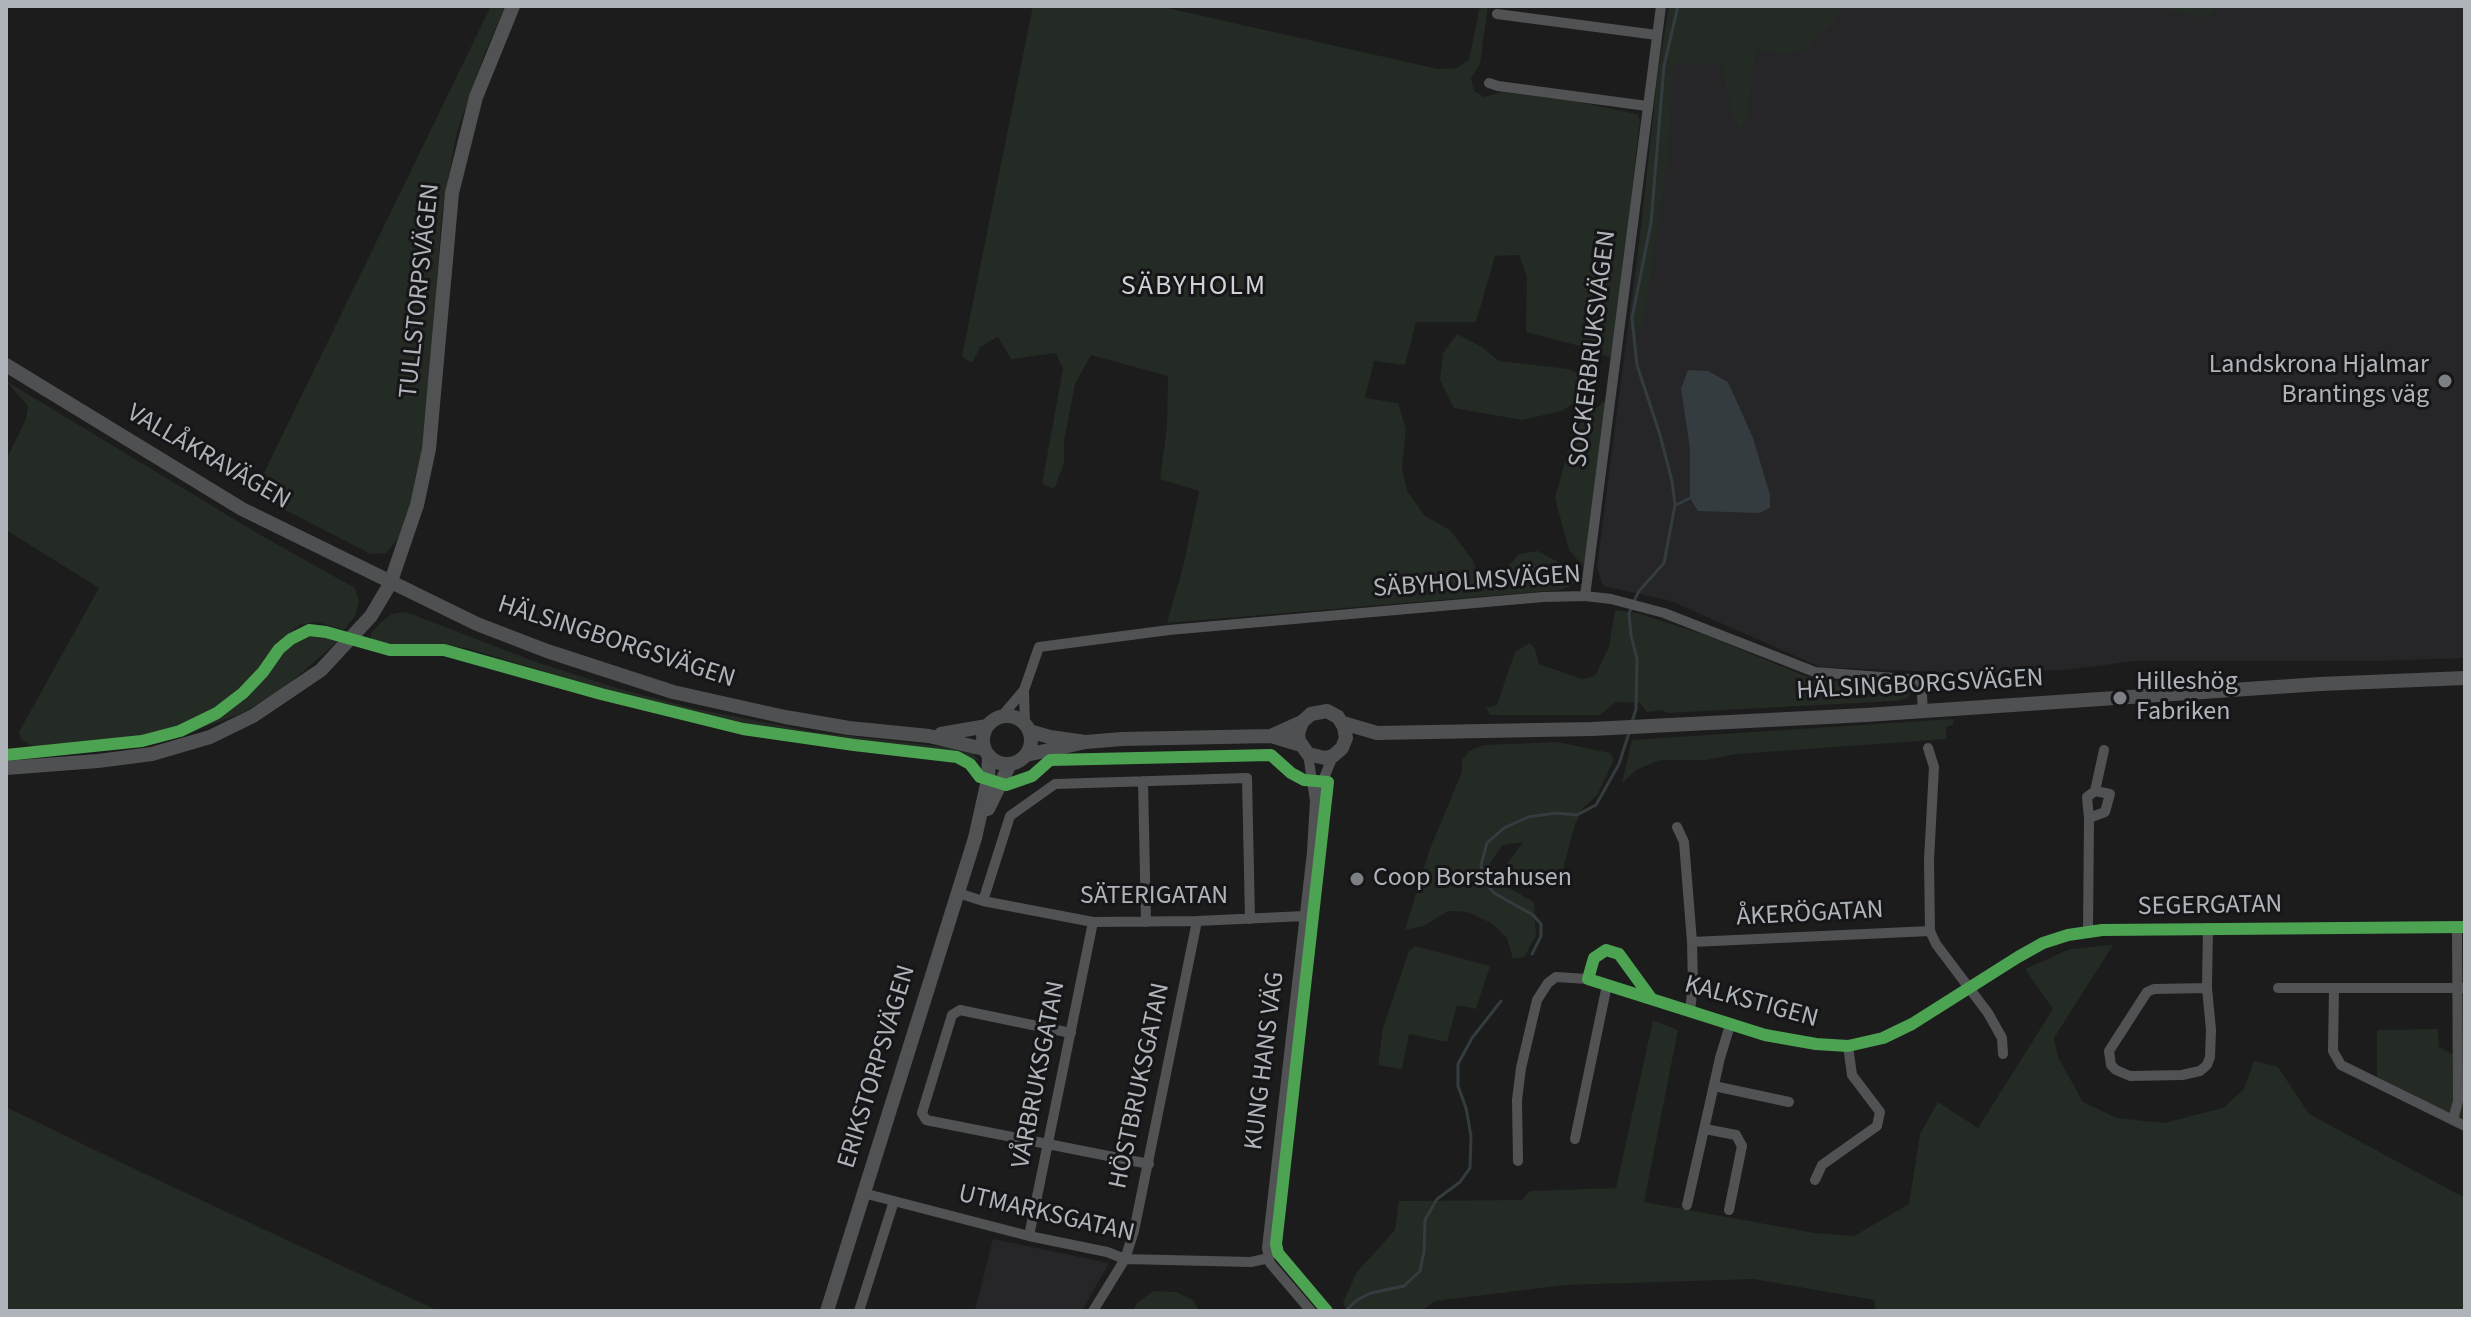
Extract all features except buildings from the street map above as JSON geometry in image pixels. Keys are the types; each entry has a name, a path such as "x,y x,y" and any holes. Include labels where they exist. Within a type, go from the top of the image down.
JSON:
{"main road":[{"name":"VALLÅKRAVÄGEN","path":"6,365 242,509 390,584"},
{"name":"HÄLSINGBORGSVÄGEN","path":"390,584 477,624 547,651 673,692 771,715 849,728 929,736 987,753"},
{"path":"6,768 152,754 210,737 253,716 321,670 371,616 390,584"},
{"name":"HÄLSINGBORGSVÄGEN","path":"1343,723 1377,733 1592,729 2465,678"},
{"path":"1086,742 1026,755 1010,764 999,763 987,753 983,737 987,726 1001,717 1016,718 1027,727 1050,737 1086,742 1271,736 1302,722 1311,714 1323,711 1335,715 1343,723 1346,734 1338,750 1320,758 1271,736"},
{"path":"1302,722 1298,733 1304,749"},
{"name":"HÄLSINGBORGSVÄGEN","path":"929,736 987,726"},
{"path":"1026,755 1031,743 1027,727"},
{"name":"HÄLSINGBORGSVÄGEN","path":"1338,750 1377,733"}],"street":[{"name":"TULLSTORPSVÄGEN","path":"390,584 417,505 429,449 452,193 476,97 513,6"},
{"name":"SOCKERBRUKSVÄGEN","path":"1585,596 1661,6"},
{"path":"1497,14 1657,35"},
{"path":"1489,83 1647,106"},
{"name":"SÄBYHOLMSVÄGEN","path":"1001,717 1024,690 1039,647 1052,644 1169,630 1543,597 1585,596 1611,599 1664,613 1815,672 1921,680 1923,711"},
{"name":"SÄBYHOLMSVÄGEN","path":"1024,690 1027,727"},
{"path":"1928,748 1934,767 1929,872 1930,931 2002,1038 2003,1054"},
{"name":"KUNG HANS VÄG","path":"1269,1258 1267,1248 1315,801 1304,749"},
{"name":"KUNG HANS VÄG","path":"1315,801 1338,750"},
{"path":"2088,932 2087,797 2095,791 2104,750"},
{"name":"ERIKSTORPSVÄGEN","path":"827,1311 975,838 988,780 987,753"},
{"name":"ERIKSTORPSVÄGEN","path":"975,838 1010,764"},
{"path":"983,901 1010,816 1055,784 1247,778 1250,919"},
{"path":"1143,781 1146,922"},
{"path":"2089,818 2105,812 2110,794 2095,791"},
{"path":"1677,827 1684,842 1692,942 1690,1011"},
{"name":"SÄTERIGATAN","path":"958,893 983,901 1093,922 1305,916"},
{"name":"HÖSTBRUKSGATAN","path":"1093,1311 1125,1259 1149,1164 1197,921"},
{"name":"VÅRBRUKSGATAN","path":"1029,1236 1093,922"},
{"path":"2207,988 2154,989 2147,992 2109,1051 2111,1065 2130,1076 2182,1075 2200,1071 2207,1065 2211,1030 2207,988 2208,928"},
{"name":"SEGERGATAN","path":"1970,987 2043,943 2088,932 2208,928 2461,928"},
{"path":"2453,1120 2458,1101 2461,928"},
{"name":"ÅKERÖGATAN","path":"1692,942 1930,931"},
{"name":"KALKSTIGEN","path":"1651,998 1615,952 1602,951 1596,955 1588,979 1730,1025 1786,1039 1848,1046 1898,1031 1970,987"},
{"path":"1518,1161 1517,1100 1537,1000 1556,977 1588,979"},
{"path":"1575,1139 1607,985"},
{"path":"2278,988 2461,988"},
{"path":"2334,989 2333,1051 2341,1065 2465,1126"},
{"path":"1071,1033 960,1010 952,1015 922,1113 926,1120 1149,1164"},
{"path":"1687,1205 1730,1025"},
{"path":"1815,1180 1822,1165 1877,1126 1880,1112 1852,1075 1848,1046"},
{"path":"1714,1086 1789,1102"},
{"path":"1705,1129 1736,1135 1742,1146 1729,1210"},
{"name":"UTMARKSGATAN","path":"863,1193 1125,1259 1251,1262 1269,1258"},
{"path":"859,1311 894,1201"},
{"path":"1269,1258 1311,1311"}],"shaded area":[{"path":"491,6 505,6 457,132 442,212 420,469 401,536 386,553 371,554 242,488 253,488 261,479"},
{"path":"1033,6 1158,6 1438,69 1457,68 1469,60 1480,6 1488,6 1480,64 1471,78 1474,91 1484,97 1502,92 1579,102 1637,114 1640,120 1616,332 1610,358 1591,349 1526,332 1527,277 1519,255 1495,256 1476,322 1416,322 1405,365 1374,361 1365,398 1398,403 1406,429 1402,467 1407,491 1425,516 1450,530 1472,559 1479,576 1496,580 1519,554 1538,551 1571,569 1581,581 1560,590 1167,623 1199,491 1160,479 1167,427 1168,376 1091,355 1075,384 1064,442 1064,464 1054,489 1042,484 1063,369 1056,353 1011,359 998,337 980,347 972,363 962,356"},
{"path":"1669,6 1843,6 1832,24 1806,49 1789,55 1756,50 1747,116 1739,131 1731,111 1722,64 1673,63 1669,150 1644,321 1640,328 1630,327 1658,71"},
{"path":"1834,6 2465,6 2465,658 2135,661 2065,670 1958,673 1820,667 1671,601 1603,586 1597,567 1665,39"},
{"path":"2153,6 2218,6 2204,19"},
{"path":"1457,334 1482,347 1499,361 1569,369 1588,378 1584,396 1562,411 1522,420 1454,408 1440,380 1443,353"},
{"path":"1688,370 1708,371 1728,382 1753,438 1770,495 1770,508 1759,513 1698,511 1690,498 1690,448 1681,389"},
{"path":"6,381 262,536 355,588 359,601 355,616 344,630 317,622 300,625 283,638 229,701 196,720 116,741 37,748 21,739 19,732 99,588 6,530 6,460 26,419 28,406"},
{"path":"1604,401 1606,407 1584,567 1569,550 1555,498 1574,429"},
{"path":"1615,610 1637,613 1708,636 1805,676 1858,685 1859,695 1896,693 1900,687 1911,691 1907,699 1896,701 1667,713 1663,710 1647,712 1640,703 1616,702 1600,715 1490,715 1486,708 1497,705 1515,652 1530,643 1539,664 1582,679 1595,676 1609,647"},
{"path":"406,612 536,662 696,709 815,732 971,750 979,761 945,752 842,741 710,717 466,648 371,640 371,633 380,623 392,614"},
{"path":"303,636 323,636 338,641 283,689 244,712 172,740 171,736 202,724 229,708 249,692 288,644"},
{"path":"1953,719 1953,725 1946,727 1946,739 1736,754 1706,760 1660,760 1636,770 1622,783 1632,740"},
{"path":"1557,742 1610,753 1614,760 1597,795 1583,808 1575,824 1562,873 1538,880 1516,880 1507,864 1523,842 1503,845 1490,863 1498,882 1534,902 1536,936 1524,957 1513,959 1507,938 1493,924 1468,912 1448,911 1424,926 1405,930 1429,851 1462,772 1462,760 1469,751 1484,745"},
{"path":"2113,945 2054,1038 2058,1057 2083,1102 2117,1118 2164,1123 2223,1108 2244,1089 2254,1061 2278,1067 2309,1114 2465,1198 2465,1311 1876,1311 1874,1300 1753,1279 1565,1285 1435,1301 1421,1311 1347,1311 1343,1302 1357,1272 1395,1230 1399,1201 1522,1200 1530,1191 1616,1188 1653,1020 1678,1030 1644,1202 1815,1233 1854,1236 1909,1204 1920,1134 1938,1102 1978,1128 2053,1009 2025,969 2070,949"},
{"path":"1415,946 1490,966 1476,1009 1457,1005 1447,1042 1409,1034 1402,1069 1378,1065 1383,1028 1409,951"},
{"path":"2438,1029 2439,1047 2465,1060 2465,1123 2377,1077 2377,1030"},
{"path":"6,1107 124,1164 439,1311 6,1311"},
{"path":"993,1239 1109,1263 1082,1311 975,1311"},
{"path":"1153,1291 1176,1292 1193,1300 1199,1311 1133,1311 1136,1304"}],"waterway":[{"path":"1634,601 1664,563 1675,505 1660,435 1637,365 1632,318 1651,223 1664,66 1678,6"},
{"path":"1676,505 1690,498"},
{"path":"1631,608 1631,635 1637,659 1636,709 1632,722"},
{"path":"1532,954 1541,936 1541,924 1533,915 1494,893 1485,882 1481,865 1487,843 1504,828 1528,817 1556,813 1577,815 1596,805 1619,764 1629,733"},
{"path":"1345,1311 1371,1293 1404,1286 1420,1271 1425,1220 1437,1199 1460,1182 1470,1168 1471,1136 1458,1086 1458,1064 1472,1038 1501,1001"}],"cycle path":[{"path":"6,755 142,741 180,731 217,713 243,693 279,649 309,630 390,650 444,650 601,694 743,729 957,757 970,764 980,777 1006,785 1032,776 1050,760 1271,755 1304,780 1328,782 1276,1244 1278,1253 1327,1311"},
{"path":"1651,998 1619,954 1606,950 1594,958 1588,979 1765,1035 1848,1046 1883,1038 1912,1024 2018,957 2043,943 2068,935 2102,930 2465,927"}],"place":[{"name":"Landskrona Hjalmar Brantings väg","path":"2445,381"},
{"name":"Hilleshög Fabriken","path":"2120,698"},
{"name":"Coop Borstahusen","path":"1357,879"}],"district":[{"name":"SÄBYHOLM","path":"1194,288"}]}
